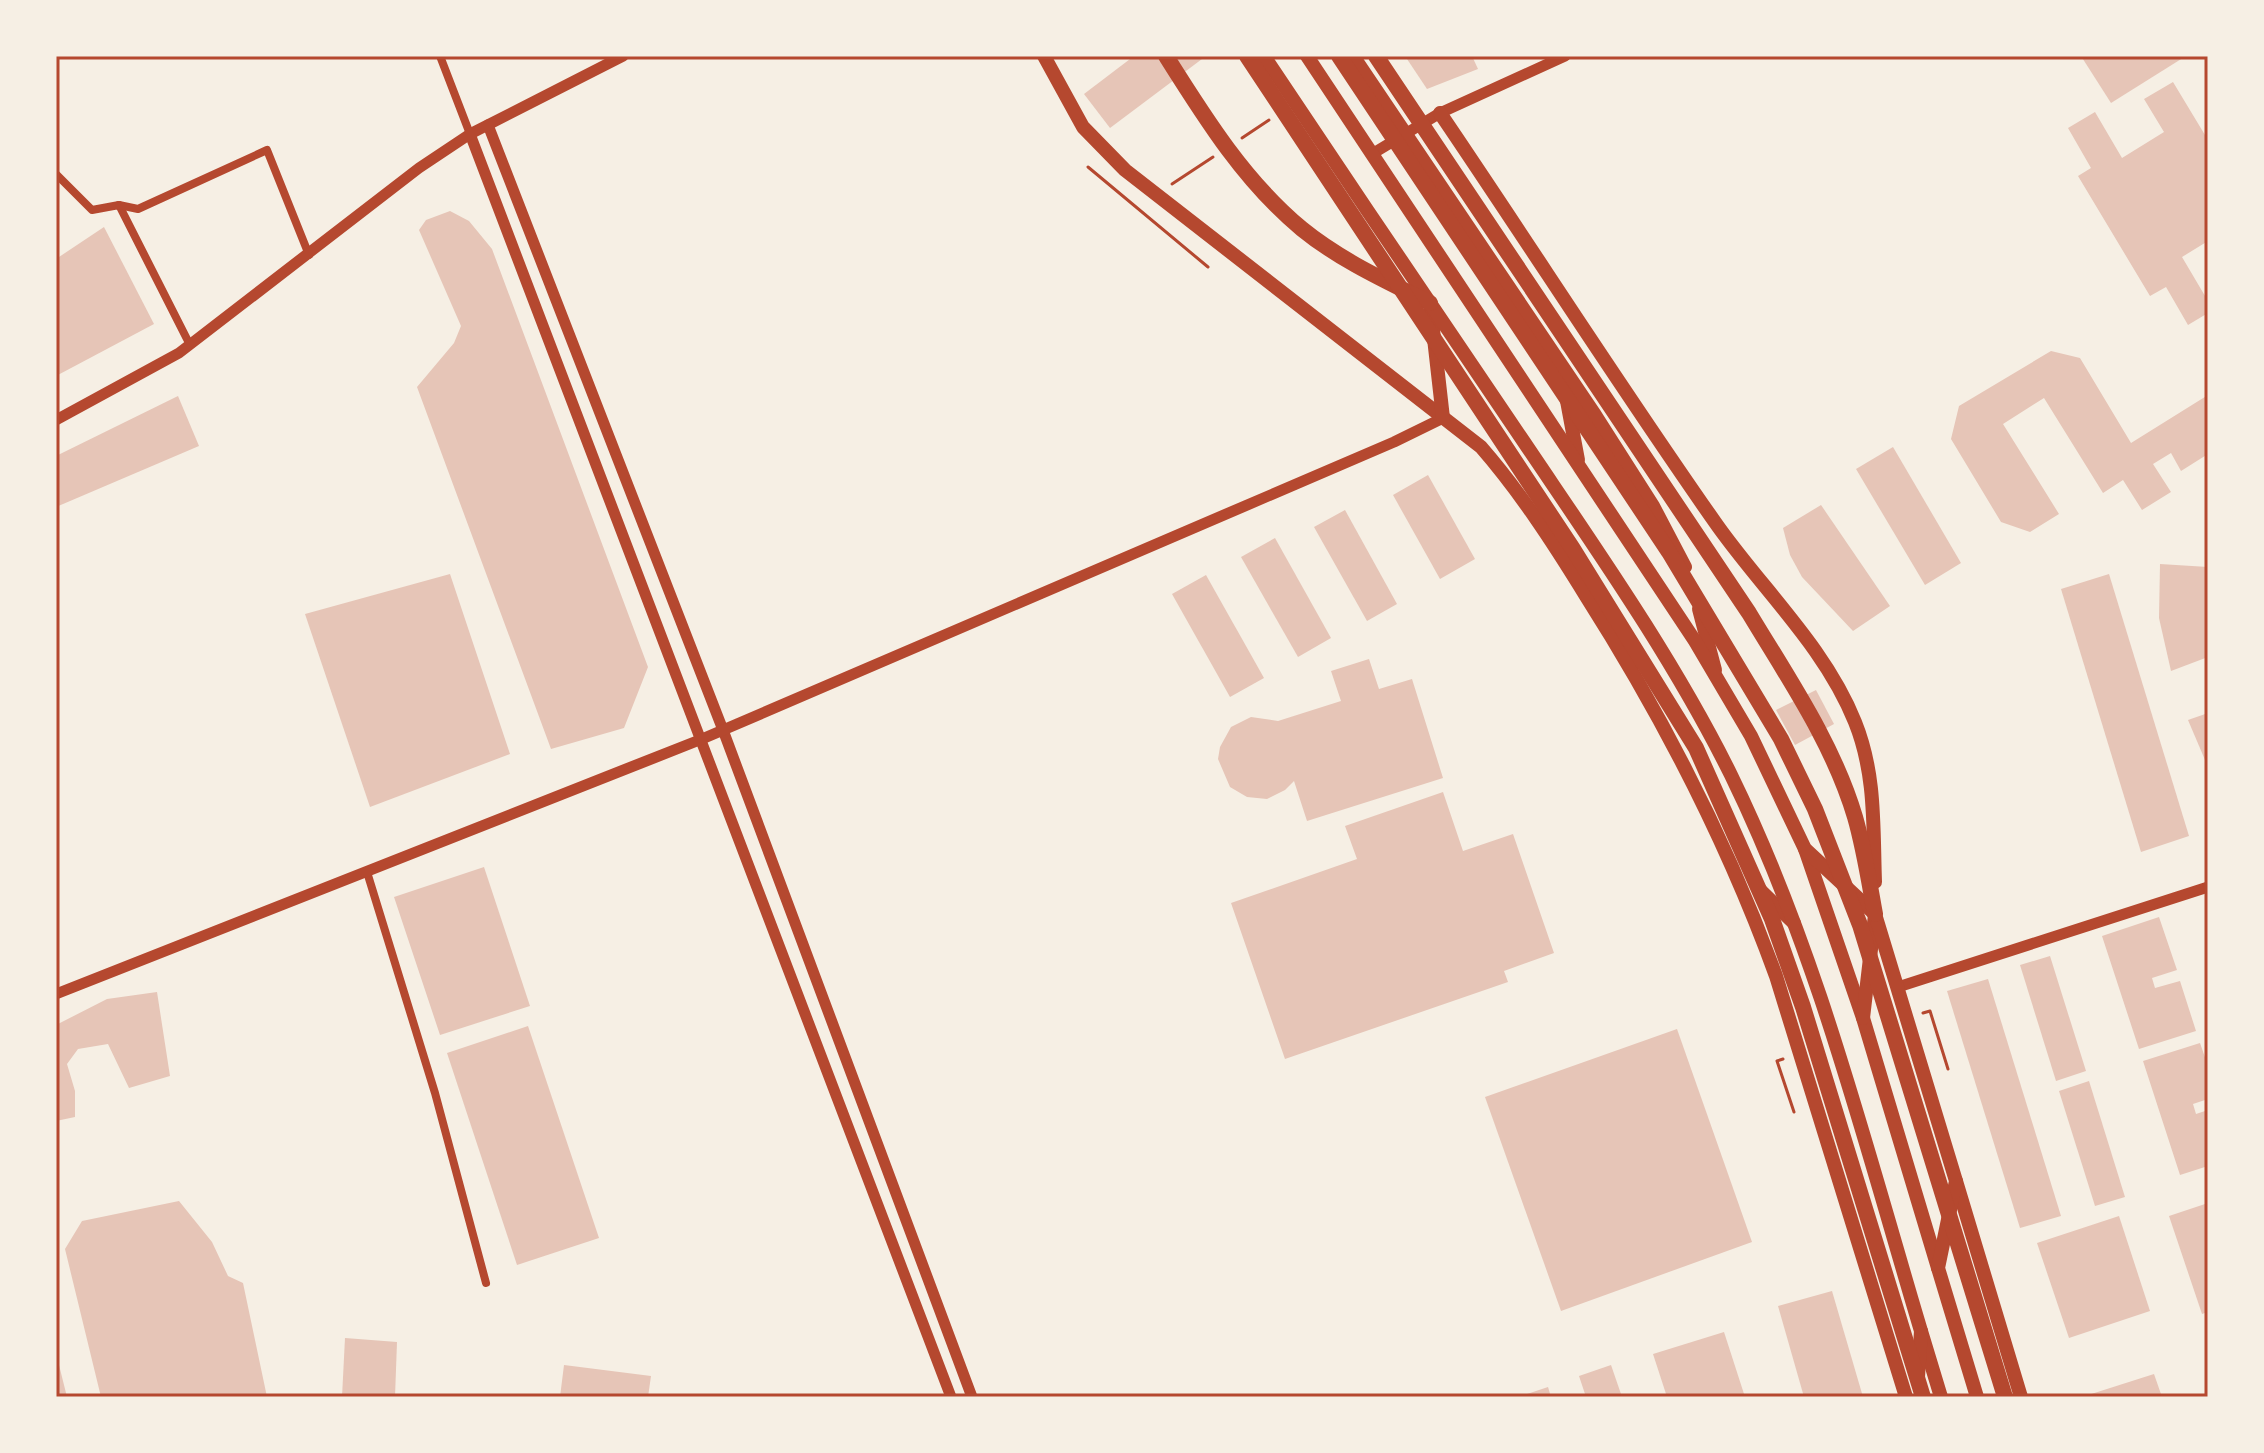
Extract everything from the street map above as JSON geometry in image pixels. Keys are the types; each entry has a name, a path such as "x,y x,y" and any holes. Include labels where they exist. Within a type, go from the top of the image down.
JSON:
{"highway":[{"path":"1166,56 1230,152 1264,194 1303,230 1344,258 1430,303"},
{"path":"1247,56 1573,549 1696,748 1772,919 1793,978 1920,1397"},
{"path":"1339,56 1669,552 1781,739 1815,809 1860,925 2005,1397"},
{"path":"1376,56 1749,613 1820,732 1854,815 1875,914"}],"main road":[{"path":"1044,56 1068,102 1101,148 1481,447 1502,471 1572,573 1665,725 1734,865 1776,976 1906,1397"},
{"path":"1264,56 1569,509 1704,726 1754,823 1795,923 1941,1397"},
{"path":"1307,56 1578,460 1716,675 1781,795 1805,849 1863,1018 1977,1397"},
{"path":"1353,56 1560,361 1676,547 1703,622 1716,675"},
{"path":"1440,113 1717,525 1794,623 1844,696 1867,756 1874,793 1875,914 1863,1018"},
{"path":"1430,303 1443,418"},
{"path":"1560,361 1578,460"},
{"path":"1569,509 1572,573"},
{"path":"1805,849 1875,914 2021,1397"},
{"path":"1734,865 1795,923"},
{"path":"1938,1268 1956,1181"},
{"path":"1920,1397 1921,1331"}],"street":[{"path":"440,56 951,1397"},
{"path":"56,420 190,345 419,168 470,134 623,56"},
{"path":"1372,154 1440,113 1565,56"},
{"path":"488,125 723,730 972,1397"},
{"path":"56,174 92,210 119,205 138,209 267,150 309,255"},
{"path":"119,205 190,345"},
{"path":"56,994 702,739 1380,448 1443,418"},
{"path":"640,578 660,570"},
{"path":"367,872 435,1093 486,1283"},
{"path":"1898,987 2208,887"}],"path":[{"path":"1238,141 1276,115"},
{"path":"1161,191 1225,149"},
{"path":"1088,167 1208,267"},
{"path":"1136,208 1148,200"},
{"path":"1934,1025 1948,1069"},
{"path":"1783,1078 1794,1112"}],"building":[{"path":"1134,56 1206,56 1110,128 1084,94"},
{"path":"1405,56 1472,56 1478,69 1427,89"},
{"path":"2081,56 2186,56 2111,103"},
{"path":"2173,82 2208,140 2208,241 2182,257 2208,301 2208,313 2188,325 2166,287 2150,296 2078,176 2091,168 2068,128 2095,112 2122,158 2164,132 2144,99"},
{"path":"450,211 469,221 492,249 648,667 624,728 551,749 417,387 454,343 461,326 419,230 426,220"},
{"path":"104,227 154,324 56,376 56,259"},
{"path":"2051,351 2080,358 2131,443 2208,395 2208,436 2205,438 2208,454 2181,471 2171,453 2153,464 2171,492 2142,510 2123,480 2103,493 2044,398 2003,424 2059,514 2030,532 2001,522 1951,439 1959,406"},
{"path":"178,396 199,446 56,507 56,456"},
{"path":"1893,447 1961,563 1925,585 1856,469"},
{"path":"1428,475 1475,559 1440,579 1393,495"},
{"path":"1821,505 1890,606 1853,631 1802,577 1790,555 1783,528"},
{"path":"1345,510 1397,604 1367,621 1314,527"},
{"path":"1275,538 1331,638 1298,657 1241,557"},
{"path":"2160,564 2208,567 2208,657 2171,671 2159,618"},
{"path":"450,574 510,754 370,807 305,614"},
{"path":"2109,574 2189,836 2141,852 2061,589"},
{"path":"1206,575 1264,678 1230,697 1172,594"},
{"path":"1369,659 1379,689 1412,679 1443,778 1307,821 1294,781 1285,790 1267,799 1247,797 1230,787 1218,759 1220,747 1231,727 1251,717 1278,721 1341,701 1331,671"},
{"path":"1816,690 1834,724 1795,745 1776,710"},
{"path":"2208,713 2208,767 2188,720"},
{"path":"1443,792 1463,851 1513,834 1554,953 1504,971 1508,982 1285,1059 1231,903 1357,859 1345,826"},
{"path":"484,867 530,1006 440,1035 394,897"},
{"path":"2159,917 2177,970 2152,978 2155,988 2180,981 2196,1031 2139,1049 2102,936"},
{"path":"2050,956 2086,1071 2056,1081 2020,965"},
{"path":"1988,979 2061,1216 2020,1228 1947,991"},
{"path":"157,992 170,1076 129,1088 108,1044 78,1049 67,1064 75,1091 75,1117 56,1121 56,1025 107,999"},
{"path":"528,1026 599,1238 517,1265 447,1053"},
{"path":"1677,1029 1752,1242 1561,1311 1485,1097"},
{"path":"2200,1043 2208,1066 2208,1099 2193,1104 2196,1114 2208,1110 2208,1166 2180,1175 2143,1061"},
{"path":"2089,1081 2125,1197 2095,1206 2059,1091"},
{"path":"179,1201 212,1242 228,1276 243,1283 267,1397 101,1397 65,1249 82,1221"},
{"path":"2208,1203 2208,1312 2202,1314 2169,1216"},
{"path":"2119,1216 2150,1311 2069,1338 2037,1243"},
{"path":"1832,1291 1863,1397 1804,1397 1778,1306"},
{"path":"1724,1332 1745,1397 1667,1397 1653,1354"},
{"path":"345,1338 397,1342 395,1397 342,1397"},
{"path":"57,1357 67,1397 56,1397"},
{"path":"564,1365 651,1376 648,1397 560,1397"},
{"path":"1611,1365 1622,1397 1586,1397 1579,1376"},
{"path":"2154,1374 2162,1397 2085,1397 2085,1396"},
{"path":"1548,1387 1551,1397 1521,1397 1521,1396"}]}
